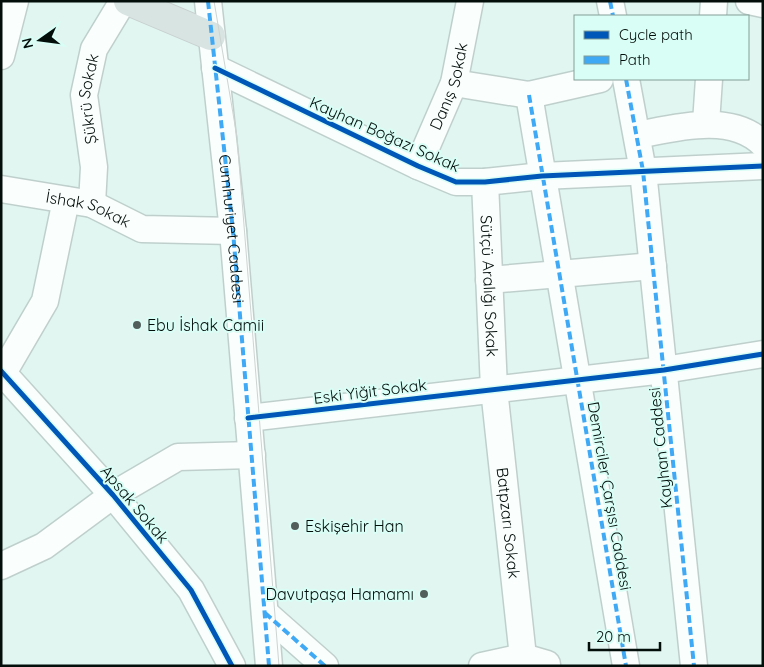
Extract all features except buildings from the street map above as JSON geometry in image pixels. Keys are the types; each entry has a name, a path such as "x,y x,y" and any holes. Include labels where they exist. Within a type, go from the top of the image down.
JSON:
{"main road":[{"path":"128,1 212,36"}],"street":[{"path":"1,56 15,1"},
{"name":"Şükrü Sokak","path":"92,204 94,167 84,95 94,49 123,1"},
{"name":"Cumhuriyet Caddesi","path":"208,1 233,231 269,666"},
{"name":"Danış Sokak","path":"418,166 454,82 470,1"},
{"path":"610,1 614,15"},
{"path":"713,15 714,1"},
{"path":"749,1 763,4"},
{"name":"Kayhan Boğazı Sokak","path":"215,68 418,166 456,182 485,182 542,176 763,166"},
{"path":"454,82 529,95 596,80"},
{"name":"Kayhan Caddesi","path":"626,80 643,171 694,666"},
{"path":"706,123 709,80"},
{"name":"Demirciler Çarşısı Caddesi","path":"529,95 626,666"},
{"path":"637,134 706,123 737,130 763,144"},
{"name":"Sütçü Aralığı Sokak","path":"485,182 494,389"},
{"name":"İshak Sokak","path":"1,189 92,204 142,229 233,231"},
{"path":"2,372 45,302 66,200"},
{"path":"489,280 653,266"},
{"name":"Eski Yiğit Sokak","path":"248,418 664,370 763,354"},
{"name":"Apsak Sokak","path":"2,372 113,495 191,590 232,666"},
{"name":"Batpzarı Sokak","path":"494,389 535,661"},
{"path":"1,566 44,546 113,495 178,457 252,456"},
{"path":"265,613 325,666"},
{"path":"482,666 535,661"}],"tram line":[{"path":"214,1 237,137 279,666"}],"marked path":[{"path":"208,1 233,231 269,666"},
{"path":"610,1 613,15"},
{"path":"626,80 643,171 694,666"},
{"path":"529,95 626,666"},
{"path":"265,613 325,666"}],"cycle path":[{"path":"215,68 418,166 456,182 485,182 542,176 763,166"},
{"path":"248,418 664,370 763,354"},
{"path":"1,371 113,495 191,590 232,666"}],"place":[{"name":"Ebu İshak Camii","path":"137,325"},
{"name":"Eskişehir Han","path":"295,526"},
{"name":"Davutpaşa Hamamı","path":"424,594"}]}
